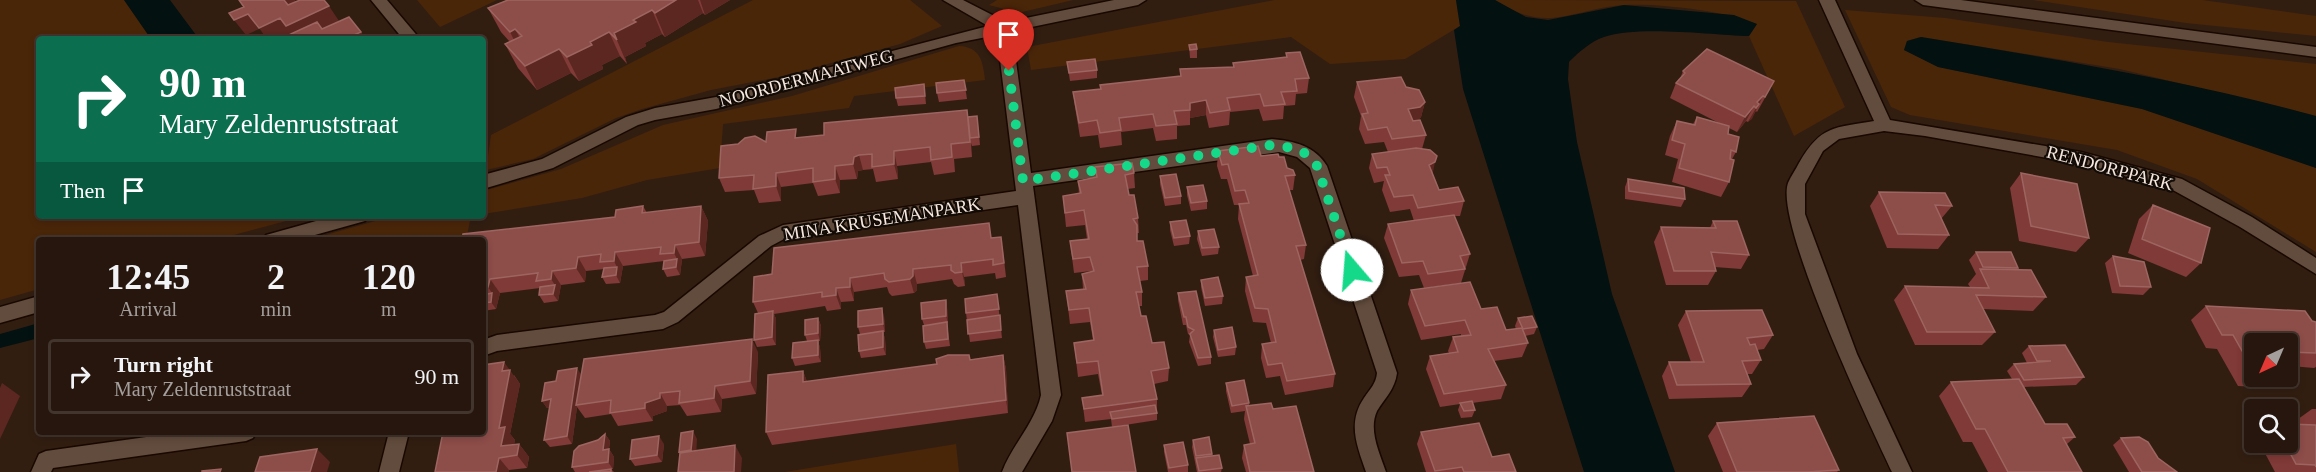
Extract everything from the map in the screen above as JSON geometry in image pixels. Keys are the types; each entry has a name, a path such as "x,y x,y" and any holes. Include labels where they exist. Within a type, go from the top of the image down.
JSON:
{"street":[{"path":"379,0 409,36"},
{"path":"951,0 1004,28 1051,395 1049,408 1016,458 1012,472"},
{"name":"NOORDERMAATWEG","path":"486,181 547,164 632,121 716,103 1004,28 1138,0"},
{"path":"1827,0 1884,125"},
{"path":"1923,0 2316,52"},
{"name":"RENDORPPARK","path":"1902,472 1847,354 1796,214 1796,184 1817,147 1834,134 1884,125 1988,140 2081,158 2176,184 2246,222 2316,267"},
{"name":"MINA KRUSEMANPARK","path":"486,347 497,343 656,322 671,317 765,241 783,232 1272,145 1287,146 1312,156 1317,166 1387,374 1387,385 1365,415 1363,429 1376,472"},
{"path":"283,237 348,219"},
{"path":"0,315 36,305"},
{"path":"41,472 46,460 225,435"},
{"path":"389,472 398,435"}],"shaded area":[{"path":"0,0 124,0 149,36 36,36 36,219 294,219 226,237 36,237 36,290 0,300"},
{"path":"124,0 170,0 197,36 149,36"},
{"path":"417,0 497,0 440,27"},
{"path":"753,0 910,0 942,26 900,44 784,76 711,90 642,109 616,118 533,159 486,170 491,135"},
{"path":"997,0 1073,0 1018,13 989,5"},
{"path":"1275,0 1456,0 1460,26 1405,59 1330,64 1291,37 1031,70 1027,47"},
{"path":"1456,0 1495,0 1526,17 1548,20 1624,5 1734,15 1757,24 1749,36 1655,31 1619,33 1594,42 1569,62 1568,79 1577,142 1612,294 1675,472 1584,472 1463,89 1454,30 1460,26"},
{"path":"1495,0 1796,1 1845,107 1794,136 1749,36 1757,24 1743,19 1656,5 1605,7 1545,18 1513,10"},
{"path":"2033,0 2202,0 2316,16 2316,36 2186,23"},
{"path":"1845,10 1945,18 2108,42 2316,64 2316,116 2120,69 1921,37 1907,41 1904,50 1938,67 2142,109 2316,168 2316,252 2197,179 2117,150 1910,115 1891,107"},
{"path":"1921,37 2169,81 2316,116 2316,168 2142,109 1938,67 1904,50 1907,41"},
{"path":"959,46 976,52 983,67 985,80 854,96 849,108 723,124 720,168 647,180 582,198 486,214 486,190 561,169 663,125 792,96"},
{"path":"382,219 470,219 467,237 319,237"},
{"path":"36,324 36,339 0,348 0,334"},
{"path":"956,444 959,472 785,472"}],"building":[{"path":"239,0 284,0 288,5 300,0 324,0 329,6 286,26 280,18 259,28 248,14 234,20 229,13 244,7"},
{"path":"508,0 676,0 655,13 652,10 633,20 636,22 614,33 617,40 609,32 590,42 592,45 567,57 559,49 525,66 505,44 522,36 515,29 510,32 488,8"},
{"path":"349,17 361,32 352,36 287,36 317,22 322,29"},
{"path":"1196,44 1197,49 1190,50 1189,45"},
{"path":"1707,49 1774,81 1765,97 1763,96 1757,102 1759,104 1756,108 1754,106 1745,117 1676,83 1685,73 1683,71"},
{"path":"1300,52 1309,78 1295,79 1297,91 1281,92 1285,104 1264,106 1260,94 1227,98 1230,110 1210,113 1206,100 1190,103 1190,110 1174,111 1177,124 1156,126 1153,114 1119,118 1121,130 1100,133 1097,120 1079,123 1073,92 1101,89 1100,85 1181,76 1180,69 1234,67 1233,63 1287,57 1286,53"},
{"path":"1095,59 1097,70 1069,73 1067,62"},
{"path":"1401,77 1406,87 1419,90 1425,102 1420,107 1408,109 1413,121 1420,120 1426,135 1392,139 1387,127 1368,130 1362,114 1368,113 1357,82"},
{"path":"964,80 966,90 937,93 936,83"},
{"path":"924,84 925,96 896,98 895,88"},
{"path":"967,110 970,142 951,144 952,157 931,160 930,147 894,151 894,164 872,167 872,154 859,155 854,157 853,164 835,166 835,179 813,182 813,168 776,173 776,186 753,189 754,175 719,178 721,146 738,144 745,138 755,136 766,142 767,132 796,129 795,138 824,135 824,123"},
{"path":"977,116 979,137 970,138 968,117"},
{"path":"1697,117 1729,126 1728,134 1739,137 1736,152 1731,150 1730,159 1734,160 1729,182 1679,168 1685,144 1672,140 1677,121 1695,125"},
{"path":"1258,146 1261,156 1278,154 1279,157 1284,157 1287,168 1293,170 1295,175 1285,176 1306,245 1296,246 1335,374 1287,381 1282,363 1268,365 1262,344 1276,342 1268,309 1255,308 1246,277 1258,275 1239,204 1249,203 1245,190 1235,191 1228,164 1222,165 1218,151"},
{"path":"1416,148 1430,150 1437,156 1435,162 1429,165 1439,190 1458,187 1464,201 1418,208 1413,195 1394,197 1385,175 1390,175 1387,167 1377,168 1372,154"},
{"path":"1132,163 1134,173 1125,175 1129,195 1134,195 1138,218 1133,219 1137,225 1137,241 1143,241 1148,266 1137,267 1142,292 1136,292 1141,316 1146,316 1152,343 1164,342 1169,368 1151,371 1157,399 1084,409 1082,398 1103,395 1098,361 1077,363 1074,343 1094,340 1089,308 1069,310 1066,291 1086,289 1082,274 1094,271 1090,257 1073,259 1070,241 1089,239 1084,210 1065,213 1063,196 1081,193 1078,181 1097,177 1095,167"},
{"path":"2021,173 2077,184 2089,238 2031,226"},
{"path":"1176,174 1181,196 1165,198 1160,176"},
{"path":"1628,179 1684,188 1685,199 1629,191"},
{"path":"1203,185 1207,201 1191,203 1187,187"},
{"path":"1879,192 1945,193 1952,206 1935,205 1949,235 1898,234"},
{"path":"2153,205 2210,228 2201,263 2142,239"},
{"path":"643,206 642,213 701,206 699,242 675,245 674,253 660,254 661,247 615,252 614,261 600,262 601,254 578,257 576,268 552,271 551,279 536,281 538,273 490,279 486,287 486,237 462,237 463,234 615,217 616,210"},
{"path":"1454,215 1470,254 1460,256 1465,269 1428,274 1423,261 1402,263 1388,224"},
{"path":"1186,220 1190,236 1174,238 1170,222"},
{"path":"1713,221 1737,221 1749,255 1711,252 1716,271 1674,271 1661,227 1716,228"},
{"path":"989,223 991,238 1001,237 1004,263 993,265 993,259 961,263 962,272 955,273 951,270 951,265 913,269 913,276 910,279 889,282 885,279 884,273 850,278 850,287 836,288 836,295 822,297 822,292 753,302 754,277 772,274 774,248"},
{"path":"1214,229 1219,247 1202,248 1198,231"},
{"path":"1976,252 2011,252 2018,268 1983,267"},
{"path":"2113,256 2144,262 2151,287 2120,286"},
{"path":"677,259 676,267 663,269 664,261"},
{"path":"617,267 616,275 602,277 604,268"},
{"path":"1980,269 2031,270 2046,297 1976,295 1995,332 1927,332 1905,286 1989,288"},
{"path":"1218,277 1223,296 1205,298 1201,280"},
{"path":"1470,282 1481,309 1497,307 1506,330 1522,328 1528,343 1488,349 1506,385 1444,394 1430,356 1458,352 1453,337 1471,335 1465,320 1425,326 1411,290"},
{"path":"555,285 553,294 539,295 540,287"},
{"path":"1196,291 1211,357 1198,358 1190,334 1194,330 1188,327 1178,293"},
{"path":"492,293 491,302 486,303 486,294"},
{"path":"997,294 999,309 966,313 965,299"},
{"path":"946,300 946,316 922,319 921,303"},
{"path":"2206,306 2305,311 2312,321 2316,322 2316,353 2298,352 2298,333 2244,333 2244,354 2233,335 2222,335"},
{"path":"882,308 883,324 858,327 858,311"},
{"path":"1762,310 1773,335 1747,338 1750,345 1755,344 1761,360 1742,361 1751,384 1677,385 1669,362 1704,362 1686,311"},
{"path":"773,311 772,337 754,340 755,314"},
{"path":"1000,315 1001,330 968,334 967,320"},
{"path":"1532,316 1537,327 1523,329 1518,318"},
{"path":"818,318 818,333 805,335 805,320"},
{"path":"947,322 948,339 924,342 923,326"},
{"path":"1232,327 1236,347 1218,350 1214,330"},
{"path":"883,331 883,347 859,351 858,335"},
{"path":"752,339 750,381 715,386 714,398 679,403 680,391 660,393 660,398 645,403 645,408 610,413 611,400 576,405 584,359"},
{"path":"818,340 818,355 792,358 793,343"},
{"path":"2065,345 2084,377 2024,380 2014,364 2051,361 2037,361 2029,346"},
{"path":"948,355 969,355 970,360 1003,355 1006,400 766,432 768,375 803,371 803,382 937,364 936,359"},
{"path":"504,362 502,371 510,370 499,428 505,427 501,446 519,444 517,455 499,458 496,472 435,472 442,435 486,435 486,365"},
{"path":"577,368 567,436 544,440 551,399 542,401 545,383 556,381 558,371"},
{"path":"2019,379 2045,424 2067,424 2075,437 2063,438 2082,472 2008,472 1985,429 1976,429 1951,382"},
{"path":"1244,380 1249,403 1232,406 1226,383"},
{"path":"1472,401 1475,410 1464,411 1460,403"},
{"path":"1271,403 1273,409 1296,406 1314,472 1250,472 1244,445 1255,443 1246,406"},
{"path":"1155,405 1157,413 1112,419 1110,412"},
{"path":"1814,416 1839,470 1737,472 1717,423"},
{"path":"1479,423 1492,457 1509,454 1516,472 1464,472 1462,467 1435,471 1421,432"},
{"path":"2298,424 2316,425 2316,467 2315,465 2296,464 2290,453 2298,453"},
{"path":"1128,425 1136,472 1072,472 1067,433"},
{"path":"693,431 691,450 679,452 681,433"},
{"path":"605,434 603,450 609,449 608,462 572,467 574,451 579,446 598,440"},
{"path":"659,436 657,455 630,459 632,440"},
{"path":"1209,437 1212,454 1196,456 1193,440"},
{"path":"2139,437 2148,442 2158,458 2177,472 2142,472 2121,438"},
{"path":"1183,442 1188,465 1169,468 1164,445"},
{"path":"735,445 734,472 678,472 680,453"},
{"path":"317,449 310,472 255,472 260,457"},
{"path":"1219,455 1222,468 1199,471 1196,458"},
{"path":"221,469 220,472 202,472 202,471"},
{"path":"611,469 611,472 589,472"}],"route":[{"path":"1009,71 1023,181 1272,145 1287,146 1312,156 1352,270"}]}
